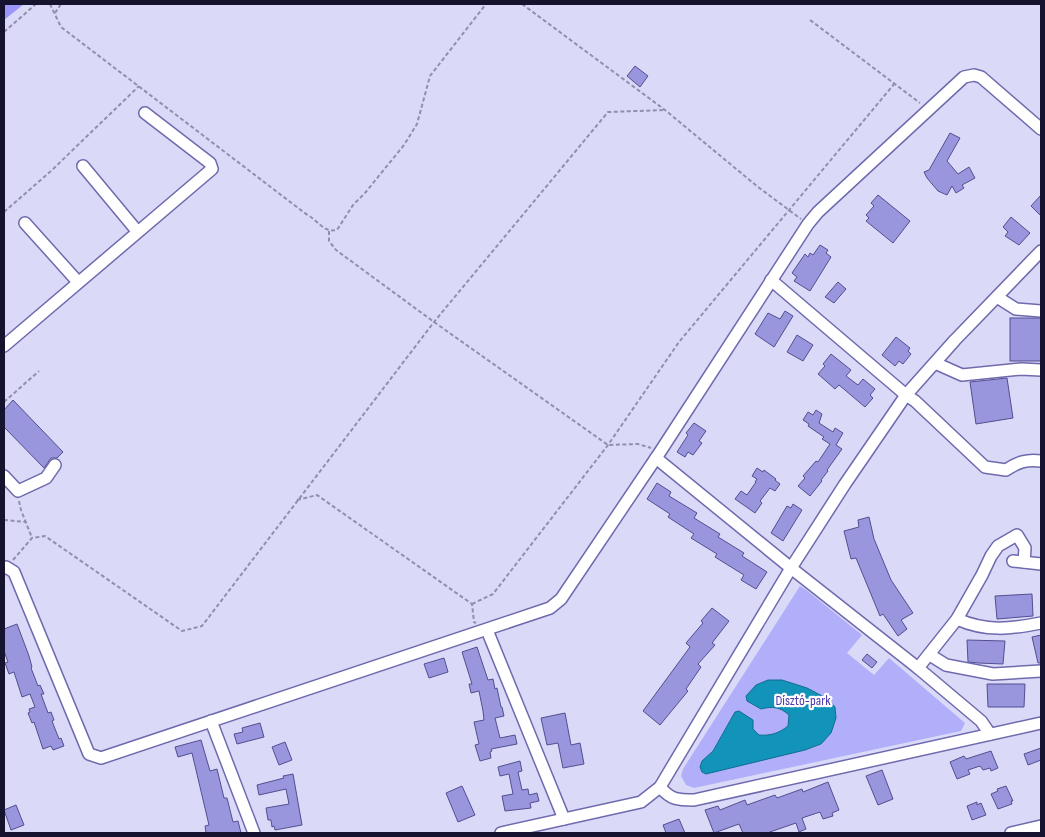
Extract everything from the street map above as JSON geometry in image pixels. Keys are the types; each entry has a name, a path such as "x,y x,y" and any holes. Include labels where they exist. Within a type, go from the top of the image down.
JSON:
{"street":[{"path":"5,567 14,572 89,754 101,758 550,608 561,599 658,455 808,224 818,212 964,77 974,75 981,77 1041,129"},
{"path":"4,346 212,168 210,163 145,113"},
{"path":"83,166 137,231"},
{"path":"25,223 78,282"},
{"path":"500,833 641,802 660,787 791,568 845,484 906,396 1041,251"},
{"path":"771,280 906,396 915,401 985,466 1006,470 1020,461 1041,461"},
{"path":"997,297 1016,309 1041,311"},
{"path":"935,363 962,375 1041,370"},
{"path":"658,455 791,568 918,668 980,721 990,734"},
{"path":"4,476 18,491 46,478 55,466"},
{"path":"918,668 957,619 998,546 1017,535 1025,548 1019,561 1041,564"},
{"path":"957,619 973,626 994,628 1013,628 1041,623"},
{"path":"486,630 564,819"},
{"path":"930,655 946,665 993,674 1041,671"},
{"path":"210,721 254,833"},
{"path":"660,787 668,796 679,800 694,800 1041,723"},
{"path":"1011,833 1041,826"}],"path":[{"path":"4,32 36,4"},
{"path":"50,4 61,27 329,231 337,230 353,204 365,193 404,145 417,124 430,76 486,4"},
{"path":"55,13 62,4"},
{"path":"522,4 665,110 789,211 808,224"},
{"path":"810,20 928,110"},
{"path":"472,604 493,594 608,446 680,342 895,84"},
{"path":"4,212 51,171 139,86"},
{"path":"5,567 32,538 45,536 182,631 202,626 434,322 608,112 665,110"},
{"path":"329,231 329,241 336,250 608,446 638,444 658,455"},
{"path":"4,402 39,371"},
{"path":"18,491 21,510 32,538"},
{"path":"297,500 317,495 472,604 474,622 486,630"},
{"path":"4,520 26,522"}],"green space":[{"name":"Dísztó-park","path":"800,586 862,635 847,653 874,675 889,658 965,723 961,731 694,788 686,785 681,776 683,769"}],"shaded area":[{"path":"4,4 24,4 4,20"}],"water":[{"path":"768,680 782,680 807,688 828,699 835,707 836,718 831,733 821,744 805,750 706,774 702,772 700,767 702,761 713,751 735,712 739,711 753,720 753,729 759,735 775,734 788,726 789,715 783,710 773,707 761,709 747,701 746,696 756,685"}],"building":[{"path":"635,66 648,76 640,87 627,76"},
{"path":"950,133 960,138 947,161 958,174 969,167 975,178 962,185 964,188 956,193 952,186 947,195 938,191 924,172 929,170"},
{"path":"878,195 910,221 893,243 866,221 869,218 866,215 874,206 871,203"},
{"path":"1041,195 1041,216 1031,206"},
{"path":"1011,217 1030,233 1019,245 1005,236 1008,232 1003,227"},
{"path":"820,245 828,250 826,253 831,257 810,291 794,281 797,277 792,273 805,254 808,257 810,253 813,255"},
{"path":"838,282 846,289 834,303 825,297"},
{"path":"785,311 793,316 774,347 755,334 768,313 780,319"},
{"path":"1010,318 1041,318 1041,361 1010,361"},
{"path":"797,335 813,345 803,361 787,352"},
{"path":"896,337 910,348 908,351 911,354 903,364 899,361 895,366 882,355"},
{"path":"831,354 851,370 846,376 858,385 863,379 875,389 870,395 873,398 865,407 839,385 835,389 818,374 825,366 823,364"},
{"path":"1007,378 1013,418 976,424 970,382"},
{"path":"13,400 63,452 57,458 51,458 44,468 4,427 4,410"},
{"path":"816,410 822,414 819,423 833,432 835,428 843,433 836,445 842,449 810,496 798,486 805,478 803,476 816,461 818,462 830,444 822,439 824,437 808,426 809,424 803,420 808,412 813,415"},
{"path":"694,423 706,431 699,441 702,443 693,455 688,452 685,457 677,452 688,435 686,433"},
{"path":"757,468 763,472 764,470 780,484 775,491 770,488 760,501 762,503 755,513 735,499 741,491 747,495 756,482 757,479 752,476"},
{"path":"657,483 671,492 669,496 697,513 694,518 720,534 718,537 744,553 742,556 767,572 756,589 741,580 744,575 715,557 717,554 691,538 694,534 668,517 670,514 647,499"},
{"path":"793,504 802,510 783,541 771,533 787,506 791,508"},
{"path":"869,517 874,539 891,580 913,613 901,620 907,629 898,636 883,614 880,616 856,558 851,559 844,531 859,527 858,520"},
{"path":"1032,594 1033,616 997,619 995,596"},
{"path":"712,608 729,621 712,643 715,645 698,664 701,667 686,689 688,691 660,725 643,711 690,647 686,643 703,623 701,621"},
{"path":"17,624 29,656 31,668 38,686 40,685 44,694 41,694 48,713 51,712 54,720 52,721 64,746 53,750 51,746 43,749 34,722 32,723 28,713 30,712 29,709 35,707 30,694 22,697 14,672 9,674 5,663 8,662 4,651 4,629"},
{"path":"1041,635 1041,663 1038,663 1032,637"},
{"path":"967,640 1005,641 1003,664 968,662"},
{"path":"477,647 488,680 493,679 495,689 497,688 502,707 504,716 495,718 500,738 515,735 517,744 491,749 491,758 480,761 475,745 479,744 474,722 484,720 483,711 479,691 471,693 469,684 472,684 462,652"},
{"path":"867,654 877,662 872,668 862,660"},
{"path":"444,658 448,672 429,678 424,664"},
{"path":"987,684 1025,684 1024,707 988,707"},
{"path":"565,713 571,745 580,743 584,764 563,768 558,743 547,745 541,718"},
{"path":"260,723 264,737 237,744 234,734 243,732 242,728"},
{"path":"201,740 210,771 217,769 224,798 227,798 233,822 238,821 241,833 206,833 205,826 209,825 192,753 178,757 175,747"},
{"path":"285,742 292,760 279,765 272,747"},
{"path":"1041,748 1041,760 1028,765 1024,754"},
{"path":"991,751 998,768 991,771 990,768 983,770 980,766 968,770 970,774 957,779 950,762 964,756 966,759"},
{"path":"520,761 522,771 518,772 522,790 528,789 529,795 537,793 539,801 530,803 531,808 505,811 502,796 513,794 509,774 500,776 498,767"},
{"path":"882,770 893,799 878,805 866,776"},
{"path":"293,774 302,825 275,830 274,826 272,827 271,820 268,820 266,808 289,804 286,789 259,795 257,785"},
{"path":"828,782 839,810 832,813 833,816 823,819 820,812 802,818 806,829 799,832 796,823 767,833 743,833 739,824 714,833 705,810 718,806 720,810 745,800 747,805 775,795 777,798 802,789 803,792"},
{"path":"462,786 475,815 458,822 446,793"},
{"path":"1006,786 1013,801 1011,801 1012,804 998,809 991,794 998,791 997,789"},
{"path":"977,802 977,805 981,803 986,815 972,820 967,806"},
{"path":"16,805 24,825 11,830 4,810"},
{"path":"679,819 685,833 666,833 663,825"}]}
